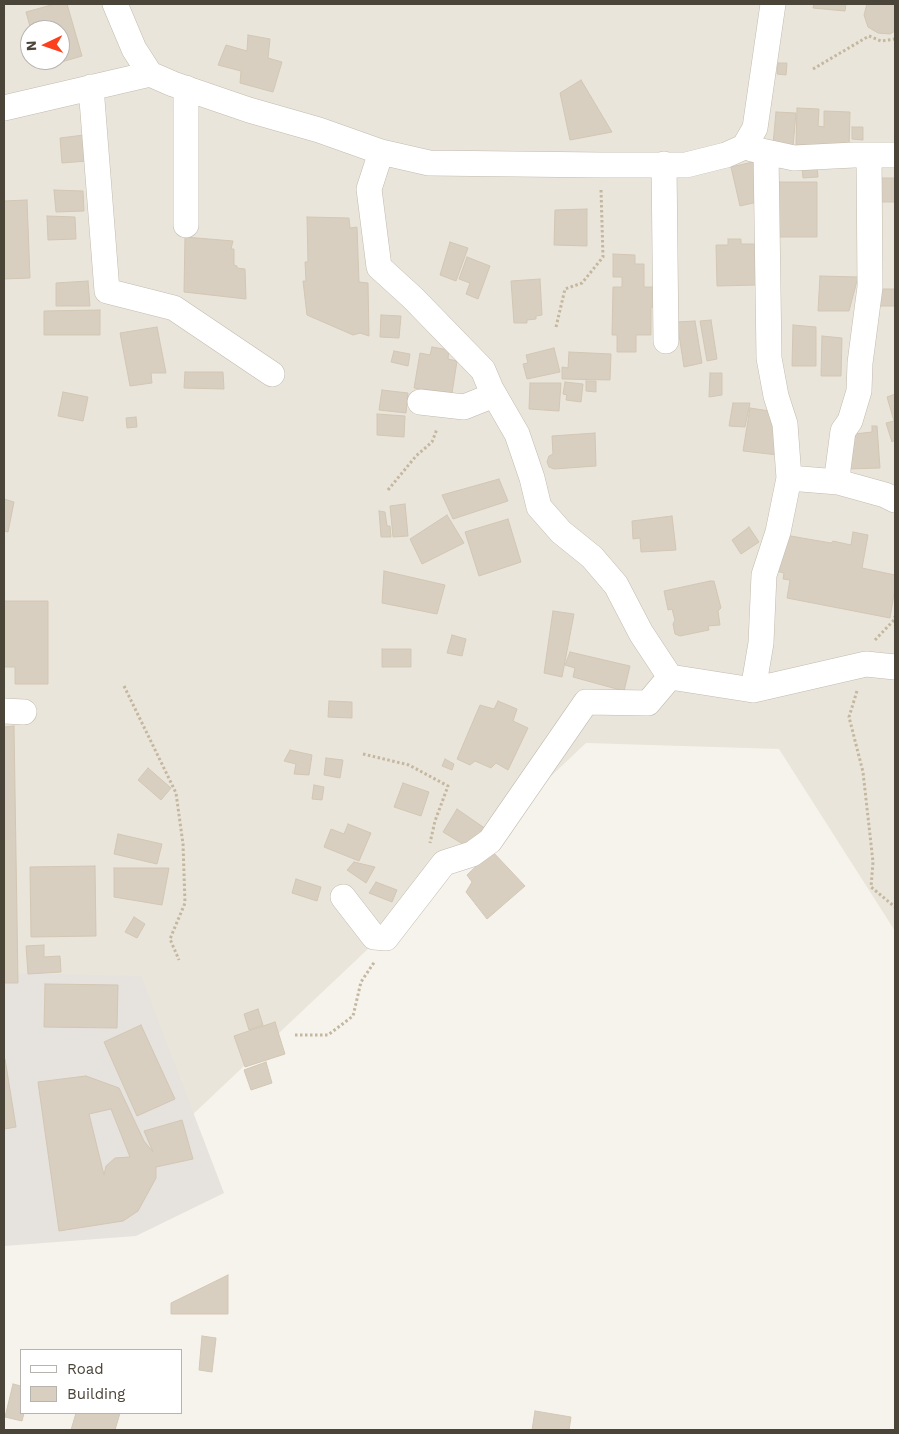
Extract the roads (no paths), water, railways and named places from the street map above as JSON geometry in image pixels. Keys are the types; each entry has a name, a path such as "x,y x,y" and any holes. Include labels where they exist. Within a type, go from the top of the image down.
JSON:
{"street":[{"path":"115,4 134,48 150,74"},
{"path":"753,690 761,642 764,575 778,532 788,478 785,424 776,396 769,358 754,128 773,4"},
{"path":"4,108 150,74 186,88 381,152 430,163 686,165 755,149 794,158 895,155"},
{"path":"91,87 107,291 174,308 272,374"},
{"path":"186,88 186,225"},
{"path":"381,152 369,190 379,267 413,298 483,370 494,395 517,434 532,478 539,507 560,532 592,557 616,585 641,633 670,677 753,690 866,664 895,667"},
{"path":"838,482 843,431 850,421 860,391 860,363 870,287 869,155"},
{"path":"664,164 666,340"},
{"path":"420,402 464,407 494,395"},
{"path":"788,478 838,482 885,495 895,500"},
{"path":"343,897 374,937 386,938 444,863 472,854 490,842 586,702 648,704 670,677"}]}
